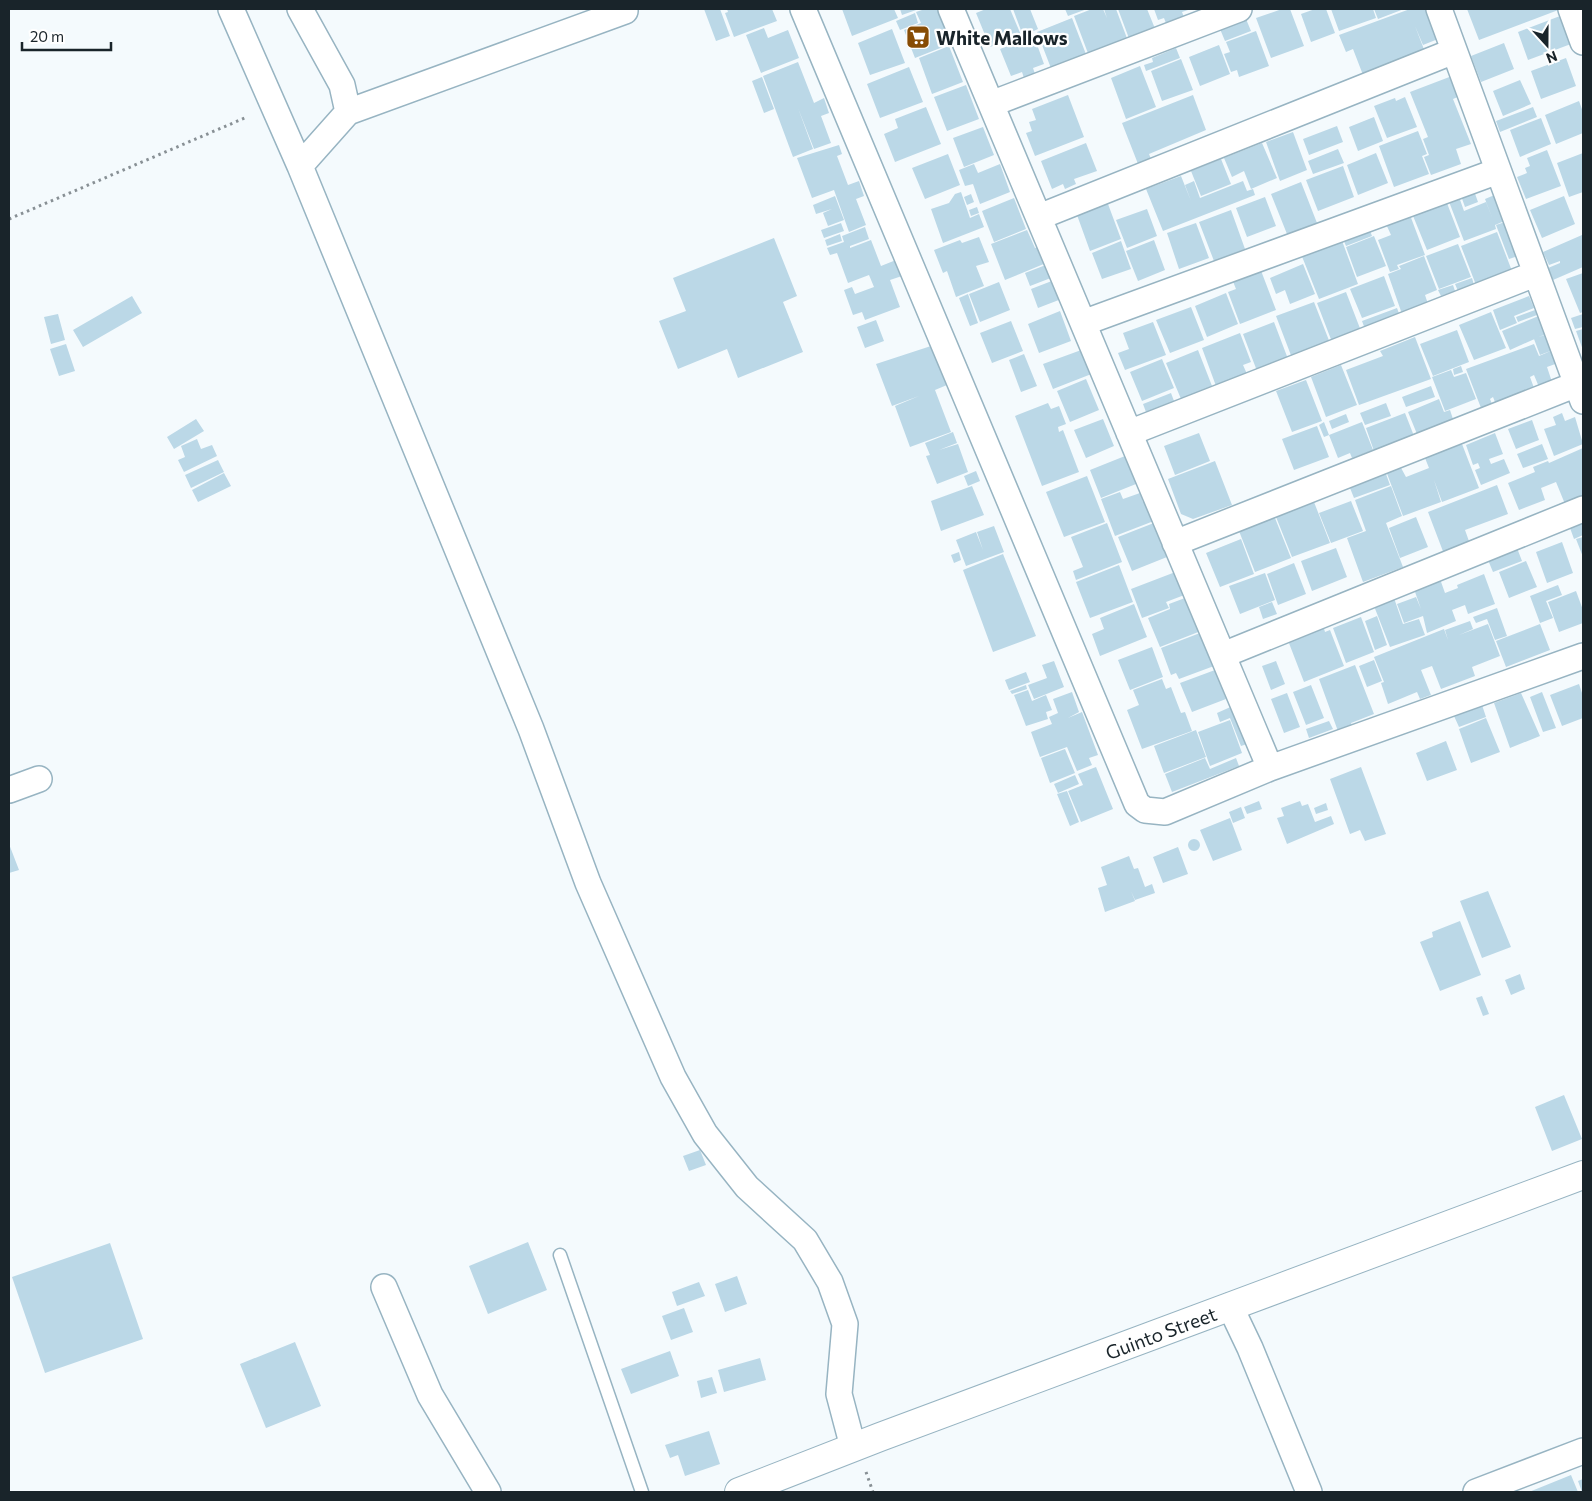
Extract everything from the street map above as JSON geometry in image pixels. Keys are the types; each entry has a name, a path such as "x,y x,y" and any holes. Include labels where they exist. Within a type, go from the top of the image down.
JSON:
{"street":[{"path":"230,9 300,166 532,729 588,883 673,1077 705,1134 747,1187 805,1240 830,1282 845,1324 839,1394 853,1447"},
{"path":"300,9 342,85 348,112"},
{"path":"804,9 1137,804 1144,810 1165,812 1270,768 1583,656"},
{"path":"951,9 1270,768"},
{"path":"991,104 1239,9"},
{"path":"1175,543 1580,393 1439,9"},
{"path":"1571,9 1583,42"},
{"path":"300,166 348,112 625,11"},
{"path":"1039,218 1454,51"},
{"path":"1083,323 1498,171"},
{"path":"1129,433 1535,274"},
{"path":"1223,655 1583,510"},
{"path":"9,790 39,779"},
{"name":"Guinto Street","path":"738,1492 853,1447 1583,1175"},
{"path":"384,1287 430,1395 488,1492"},
{"path":"1230,1306 1250,1348 1309,1492"},
{"path":"1476,1492 1505,1486 1583,1451"}],"lane":[{"path":"560,1255 642,1492"}],"path":[{"path":"9,219 273,106"}],"building":[{"path":"704,9 720,9 730,36 716,41"},
{"path":"727,9 772,9 777,21 734,37 725,13 728,12"},
{"path":"842,9 894,9 898,18 852,36"},
{"path":"900,9 919,9 902,15"},
{"path":"925,9 939,9 953,43 915,58 904,30 921,23 916,12"},
{"path":"986,9 1010,9 1021,35 990,47 976,13"},
{"path":"1013,9 1030,9 1038,29 1023,36"},
{"path":"1065,9 1087,9 1068,16"},
{"path":"1092,9 1103,9 1107,18 1104,9 1116,9 1128,41 1089,56 1074,16"},
{"path":"1118,9 1147,9 1156,31 1130,41"},
{"path":"1154,9 1191,9 1182,12 1185,20 1167,26 1164,18 1158,20"},
{"path":"1282,9 1290,9 1304,46 1271,58 1256,18"},
{"path":"1315,9 1326,9 1335,33 1311,42 1301,14"},
{"path":"1331,9 1373,9 1376,18 1339,31"},
{"path":"1374,9 1404,9 1378,19"},
{"path":"1410,9 1427,9 1438,39 1423,45 1415,26 1425,52 1363,75 1353,49 1346,52 1339,35"},
{"path":"1467,9 1561,9 1479,40"},
{"path":"915,13 918,23 900,30 896,21"},
{"path":"1560,16 1571,44 1528,60 1518,32"},
{"path":"1072,18 1089,62 1054,76 1037,32"},
{"path":"1246,19 1251,31 1225,41 1220,29"},
{"path":"764,28 768,38 788,30 799,58 761,73 746,35"},
{"path":"892,29 905,63 870,75 858,43"},
{"path":"1256,31 1269,66 1239,77 1237,70 1231,72 1224,54 1230,52 1226,42"},
{"path":"1034,36 1044,64 1033,68 1035,74 1024,78 1022,72 1011,76 1000,49"},
{"path":"1504,43 1514,69 1481,82 1471,56"},
{"path":"1219,45 1230,74 1200,86 1189,57"},
{"path":"949,46 963,82 932,94 919,58"},
{"path":"1176,48 1180,58 1146,71 1144,65 1153,62 1152,58"},
{"path":"1566,58 1576,86 1541,99 1531,71"},
{"path":"1181,59 1193,90 1162,101 1151,71"},
{"path":"798,62 814,103 824,98 829,113 821,116 831,143 814,149 798,108 813,149 793,157 763,76"},
{"path":"1140,66 1156,107 1126,119 1111,78"},
{"path":"909,67 923,102 880,118 867,84"},
{"path":"1452,76 1460,96 1453,99 1471,144 1456,149 1461,164 1431,175 1424,157 1429,155 1423,139 1428,137 1410,92"},
{"path":"762,77 774,109 764,113 752,81"},
{"path":"1520,80 1531,104 1503,116 1493,91"},
{"path":"966,85 979,119 947,131 934,97"},
{"path":"1068,95 1084,137 1035,156 1026,133 1032,131 1029,122 1036,120 1032,109"},
{"path":"1193,95 1206,130 1149,154 1153,164 1140,169 1122,123"},
{"path":"1405,97 1417,127 1387,138 1374,106 1395,98 1396,101"},
{"path":"1579,101 1583,112 1583,133 1556,144 1545,115"},
{"path":"926,107 941,144 895,162 884,134 898,128 895,119"},
{"path":"1533,107 1537,117 1500,132 1496,121"},
{"path":"1374,117 1383,141 1358,151 1349,127"},
{"path":"1541,118 1551,144 1520,157 1510,130"},
{"path":"1337,126 1343,142 1309,155 1303,139"},
{"path":"983,127 994,155 964,167 953,138"},
{"path":"1418,131 1427,154 1422,156 1429,174 1394,187 1379,146"},
{"path":"1293,132 1307,170 1280,181 1266,142"},
{"path":"1086,143 1097,171 1074,179 1076,184 1065,189 1063,184 1052,189 1041,161"},
{"path":"1262,143 1277,178 1251,189 1244,171 1232,177 1224,158"},
{"path":"839,145 842,154 837,156 848,185 859,181 864,196 856,199 866,225 849,232 834,190 812,198 797,158"},
{"path":"1338,149 1344,163 1313,174 1308,161"},
{"path":"1547,150 1561,186 1526,199 1517,177 1527,173 1525,168 1530,166 1527,158"},
{"path":"1376,153 1388,183 1358,195 1347,165"},
{"path":"1583,153 1583,192 1569,197 1557,163"},
{"path":"948,154 960,185 925,199 912,168"},
{"path":"1221,159 1231,184 1201,196 1191,171"},
{"path":"974,164 978,173 1000,164 1010,192 980,204 973,184 965,186 959,170"},
{"path":"1343,166 1354,197 1318,211 1306,180"},
{"path":"1181,176 1191,201 1185,185 1194,181 1200,198 1243,181 1247,191 1253,189 1255,195 1163,231 1146,189"},
{"path":"1301,182 1317,223 1287,234 1271,194"},
{"path":"1473,188 1478,202 1465,207 1460,193"},
{"path":"961,192 970,218 979,214 984,227 943,243 931,209 949,203 955,194"},
{"path":"971,194 974,202 967,205 964,197"},
{"path":"1458,194 1464,211 1486,202 1493,220 1485,199 1497,194 1507,220 1495,225 1496,229 1464,241 1448,199"},
{"path":"835,196 844,220 828,226 823,213 832,209 816,214 813,205"},
{"path":"1564,196 1575,224 1542,238 1530,210"},
{"path":"1265,197 1276,226 1247,237 1236,208"},
{"path":"1014,198 1026,229 994,242 982,211"},
{"path":"1445,198 1460,237 1427,250 1411,211"},
{"path":"1108,204 1121,239 1090,251 1077,215"},
{"path":"977,207 979,213 971,216 969,210"},
{"path":"1147,209 1157,236 1127,248 1116,220"},
{"path":"1231,210 1245,249 1214,261 1199,222"},
{"path":"1410,215 1425,255 1397,265 1399,269 1390,272 1378,240 1391,235 1386,224"},
{"path":"1505,222 1518,256 1509,259 1496,225"},
{"path":"841,223 844,231 824,238 821,230"},
{"path":"1196,223 1209,258 1179,269 1167,233"},
{"path":"865,227 869,239 850,246 850,248 871,240 881,266 896,260 902,276 890,280 900,307 865,320 862,312 853,315 844,290 852,287 855,294 874,287 869,275 848,283 837,253 830,255 827,248 844,242 842,236"},
{"path":"1369,228 1372,236 1346,246 1343,239"},
{"path":"1027,230 1035,248 1045,244 1051,261 1005,280 991,244"},
{"path":"1497,232 1512,271 1476,285 1461,246"},
{"path":"840,234 842,241 827,246 825,240"},
{"path":"1582,235 1583,267 1553,280 1548,268 1560,263 1560,261 1549,265 1543,252"},
{"path":"1374,236 1386,266 1357,277 1346,247"},
{"path":"979,237 989,262 976,266 984,286 956,297 947,271 943,273 934,250 960,240 962,243"},
{"path":"774,238 797,296 783,302 803,352 738,378 727,349 678,369 659,321 686,311 673,278"},
{"path":"1341,238 1358,284 1319,299 1301,254"},
{"path":"1154,240 1165,270 1138,281 1126,251"},
{"path":"1121,241 1131,269 1102,279 1092,253"},
{"path":"1458,244 1471,277 1439,289 1426,256"},
{"path":"1424,256 1437,290 1425,295 1428,304 1402,314 1388,274 1401,269 1399,266"},
{"path":"1051,263 1056,276 1030,286 1025,273"},
{"path":"1303,264 1315,294 1290,304 1285,290 1276,294 1270,278"},
{"path":"1260,268 1276,310 1240,324 1228,292 1236,289 1232,279"},
{"path":"1583,273 1583,312 1580,313 1566,279"},
{"path":"1384,276 1395,306 1362,318 1350,289"},
{"path":"1472,278 1474,285 1458,291 1455,284"},
{"path":"1057,279 1064,298 1038,308 1031,289"},
{"path":"999,282 1010,310 980,322 969,294"},
{"path":"1453,285 1455,291 1441,296 1438,290"},
{"path":"1346,292 1361,331 1332,342 1317,303"},
{"path":"1226,293 1238,324 1207,337 1195,306"},
{"path":"968,294 978,323 970,326 959,298"},
{"path":"132,296 142,313 83,347 73,330"},
{"path":"1529,296 1534,308 1514,316 1517,323 1500,330 1493,310"},
{"path":"1314,302 1330,343 1292,358 1276,316"},
{"path":"1191,307 1204,340 1170,353 1156,320"},
{"path":"1397,308 1401,319 1366,332 1362,321"},
{"path":"1535,310 1537,315 1518,322 1516,317"},
{"path":"1060,311 1071,341 1039,353 1028,324"},
{"path":"1491,312 1506,348 1474,360 1459,325"},
{"path":"58,314 65,340 51,344 44,317"},
{"path":"1583,314 1583,327 1575,329 1571,318"},
{"path":"1541,315 1548,333 1510,350 1502,331"},
{"path":"876,320 884,341 865,348 857,327"},
{"path":"1011,321 1023,351 992,363 980,333"},
{"path":"1153,322 1166,355 1125,370 1118,353 1129,349 1123,333"},
{"path":"1274,322 1288,359 1257,371 1243,334"},
{"path":"1583,329 1583,350 1576,331"},
{"path":"1457,330 1469,362 1433,376 1420,344"},
{"path":"1240,333 1251,362 1243,365 1247,374 1216,386 1202,348"},
{"path":"1547,334 1553,350 1540,355 1534,339"},
{"path":"1415,337 1431,379 1359,405 1346,370 1383,356 1380,351"},
{"path":"66,344 75,371 59,376 50,349"},
{"path":"1534,344 1539,356 1553,350 1558,363 1547,367 1552,382 1539,387 1534,375 1530,377 1534,388 1495,402 1493,397 1490,399 1492,404 1481,408 1466,369"},
{"path":"931,346 947,385 935,390 951,432 910,447 895,406 919,396 892,406 876,364"},
{"path":"1084,349 1094,373 1053,389 1043,364"},
{"path":"1198,350 1212,386 1181,399 1166,363"},
{"path":"1024,354 1037,386 1021,392 1009,360"},
{"path":"1162,359 1174,388 1142,401 1130,372"},
{"path":"1341,365 1357,405 1326,417 1311,377"},
{"path":"1461,366 1463,372 1454,375 1453,369"},
{"path":"1451,370 1454,377 1466,373 1476,399 1445,411 1432,377"},
{"path":"1086,379 1099,410 1070,422 1057,391"},
{"path":"1306,380 1322,421 1292,432 1276,391"},
{"path":"1431,386 1435,397 1406,407 1402,397"},
{"path":"1171,393 1174,401 1146,412 1143,404"},
{"path":"1439,399 1444,412 1450,410 1453,419 1417,434 1408,412"},
{"path":"1048,403 1051,409 1059,406 1066,424 1058,427 1059,432 1063,430 1079,472 1042,486 1015,416"},
{"path":"1386,403 1391,416 1365,425 1360,413"},
{"path":"1405,413 1414,436 1374,451 1366,428"},
{"path":"1562,413 1565,421 1575,417 1583,444 1554,456 1544,429 1556,425 1553,417"},
{"path":"1346,414 1349,422 1332,429 1329,421"},
{"path":"196,419 204,431 174,449 167,437"},
{"path":"1103,419 1114,446 1086,458 1074,430"},
{"path":"1532,420 1539,440 1516,449 1508,429"},
{"path":"1324,422 1329,435 1324,437 1319,425"},
{"path":"1362,422 1373,450 1352,458 1350,453 1338,458 1329,435"},
{"path":"1317,426 1329,457 1294,470 1282,439"},
{"path":"953,432 957,443 939,450 958,444 968,472 937,484 926,456 930,455 925,443"},
{"path":"1199,433 1210,461 1175,475 1164,446"},
{"path":"1495,433 1503,454 1489,459 1491,464 1504,459 1510,473 1481,485 1475,470 1480,468 1478,463 1473,465 1466,445"},
{"path":"197,439 201,449 212,445 217,456 184,472 178,460 185,457 181,446"},
{"path":"1462,444 1479,488 1442,502 1434,480 1441,502 1403,516 1386,471 1400,466 1406,477 1429,468 1425,458"},
{"path":"1542,444 1548,459 1523,468 1517,454"},
{"path":"1583,448 1583,498 1565,504 1556,482 1541,488 1545,500 1519,510 1508,483 1535,472 1533,467 1548,461 1549,463"},
{"path":"1130,454 1141,482 1101,498 1090,470"},
{"path":"218,460 224,472 191,488 185,475"},
{"path":"1215,461 1232,505 1193,519 1181,514 1168,479"},
{"path":"976,471 980,481 968,486 964,476"},
{"path":"224,473 231,486 198,502 192,490"},
{"path":"1386,474 1390,485 1354,498 1350,488"},
{"path":"1087,476 1105,522 1064,537 1046,492"},
{"path":"1497,485 1508,514 1465,530 1470,544 1444,554 1428,512"},
{"path":"972,486 984,515 941,531 931,501"},
{"path":"1391,486 1402,516 1386,523 1403,567 1363,582 1347,538 1366,531 1355,500"},
{"path":"1120,492 1123,499 1140,493 1143,502 1150,499 1159,519 1115,536 1101,499"},
{"path":"1351,501 1363,531 1331,543 1319,513"},
{"path":"1314,502 1330,543 1292,557 1276,517"},
{"path":"1416,517 1428,547 1400,558 1389,528"},
{"path":"1275,518 1291,558 1255,572 1239,531"},
{"path":"1159,521 1172,555 1132,571 1118,537"},
{"path":"1107,523 1122,562 1076,580 1073,571 1083,567 1071,537"},
{"path":"1583,523 1583,535 1574,539 1570,528"},
{"path":"994,526 1004,552 966,566 956,540 976,532 983,550 977,532"},
{"path":"1583,537 1583,557 1576,539"},
{"path":"1241,539 1254,574 1220,587 1206,553"},
{"path":"1562,542 1573,573 1547,583 1536,552"},
{"path":"1336,548 1347,577 1312,591 1301,561"},
{"path":"1517,548 1522,561 1493,572 1488,560"},
{"path":"959,552 961,560 954,563 951,555"},
{"path":"1003,554 1036,636 993,652 963,570"},
{"path":"1526,561 1537,587 1509,598 1499,572"},
{"path":"1294,563 1306,594 1278,605 1267,574"},
{"path":"1119,565 1133,602 1090,618 1076,582"},
{"path":"1178,571 1187,594 1166,602 1169,608 1142,618 1131,589"},
{"path":"1265,573 1275,600 1240,614 1229,586"},
{"path":"1484,574 1495,604 1468,614 1465,605 1452,610 1456,621 1427,633 1423,616 1404,623 1397,604 1416,597 1421,609 1414,589 1440,579 1445,593 1458,588 1457,585"},
{"path":"1558,585 1562,595 1546,601 1553,618 1540,623 1530,596"},
{"path":"1576,591 1583,610 1583,623 1559,632 1548,602"},
{"path":"1193,595 1206,629 1160,647 1148,618 1170,609 1169,604"},
{"path":"1394,598 1403,624 1419,619 1425,635 1390,647 1374,606"},
{"path":"1272,602 1277,614 1263,619 1259,607"},
{"path":"1134,604 1147,637 1100,656 1092,634 1104,629 1100,618"},
{"path":"1497,608 1507,636 1495,640 1487,619 1476,623 1473,617"},
{"path":"1377,616 1387,645 1375,650 1365,621"},
{"path":"1361,617 1374,652 1346,663 1333,628"},
{"path":"1470,621 1473,629 1459,635 1488,624 1500,656 1472,667 1475,676 1441,689 1432,666 1421,670 1431,695 1420,699 1417,692 1388,704 1381,683 1384,682 1374,657 1444,629 1448,640 1445,630"},
{"path":"1540,624 1550,650 1506,667 1496,641"},
{"path":"1323,625 1325,632 1330,630 1344,666 1304,682 1287,638"},
{"path":"1200,633 1214,666 1179,679 1176,673 1171,675 1161,648"},
{"path":"1152,647 1163,677 1130,690 1118,660"},
{"path":"1374,660 1382,681 1367,687 1359,666"},
{"path":"1054,661 1064,687 1034,699 1028,685 1047,678 1042,665"},
{"path":"1276,661 1285,684 1271,690 1262,666"},
{"path":"1355,665 1374,714 1351,723 1353,728 1339,734 1319,679"},
{"path":"1215,670 1226,699 1192,712 1180,683"},
{"path":"1026,672 1030,682 1009,690 1005,680"},
{"path":"1162,679 1166,689 1171,687 1181,713 1185,712 1192,731 1142,749 1127,710 1139,705 1133,690"},
{"path":"1579,684 1583,696 1583,718 1562,726 1550,695"},
{"path":"1026,685 1027,689 1012,694 1010,691"},
{"path":"1311,685 1324,718 1306,725 1293,692"},
{"path":"1028,690 1032,701 1046,695 1052,710 1046,712 1048,719 1026,726 1014,695"},
{"path":"1072,692 1079,712 1068,718 1082,712 1098,755 1089,758 1092,765 1077,771 1067,747 1040,757 1031,732 1052,724 1049,717 1058,713 1053,699"},
{"path":"1542,692 1556,728 1543,732 1530,697"},
{"path":"1287,693 1300,727 1284,733 1271,699"},
{"path":"1521,693 1540,736 1510,748 1494,703"},
{"path":"1235,705 1250,743 1241,746 1230,718 1220,722 1217,713"},
{"path":"1482,705 1486,717 1459,727 1454,716"},
{"path":"1486,718 1500,752 1471,763 1459,729"},
{"path":"1230,720 1242,753 1210,766 1198,732"},
{"path":"1329,721 1333,729 1309,738 1306,729"},
{"path":"1196,730 1206,757 1164,773 1154,746"},
{"path":"1446,741 1457,770 1427,781 1416,753"},
{"path":"1065,749 1075,773 1050,783 1041,758"},
{"path":"1205,758 1210,769 1236,758 1239,766 1172,792 1165,774"},
{"path":"1096,767 1113,809 1081,822 1068,791 1083,785 1078,774"},
{"path":"1361,767 1386,834 1365,841 1360,830 1350,834 1330,779"},
{"path":"1075,775 1079,784 1058,793 1054,784"},
{"path":"1067,791 1079,822 1070,826 1057,794"},
{"path":"1259,801 1262,809 1247,814 1244,807"},
{"path":"1300,801 1302,806 1308,804 1315,822 1331,816 1334,824 1287,844 1277,818 1284,816 1281,808"},
{"path":"1326,803 1328,810 1316,814 1314,808"},
{"path":"1241,807 1245,818 1233,823 1229,812"},
{"path":"1230,818 1242,850 1213,861 1200,830"},
{"path":"1196,839 1199,840 1199,850 1192,851 1189,850 1188,843 1189,840"},
{"path":"9,844 19,870 9,873"},
{"path":"1178,847 1188,874 1163,883 1153,857"},
{"path":"1129,856 1134,869 1138,868 1145,887 1152,884 1155,893 1135,900 1131,891 1135,901 1105,912 1098,888 1107,885 1101,867"},
{"path":"1488,891 1511,947 1482,958 1460,901"},
{"path":"1460,921 1481,975 1440,991 1420,942 1433,937 1432,932"},
{"path":"1520,974 1525,989 1511,995 1505,980"},
{"path":"1482,996 1489,1014 1483,1016 1476,998"},
{"path":"1564,1095 1582,1139 1552,1151 1535,1107"},
{"path":"700,1150 706,1165 689,1171 683,1156"},
{"path":"528,1242 547,1290 488,1314 469,1266"},
{"path":"110,1243 143,1339 45,1373 12,1277"},
{"path":"737,1276 747,1304 725,1312 715,1284"},
{"path":"699,1282 705,1296 677,1306 672,1292"},
{"path":"684,1308 693,1332 671,1340 662,1316"},
{"path":"295,1342 321,1406 266,1428 240,1364"},
{"path":"670,1351 679,1376 631,1394 621,1369"},
{"path":"760,1358 766,1380 724,1392 718,1370"},
{"path":"712,1377 717,1393 701,1398 697,1381"},
{"path":"709,1431 720,1464 685,1476 678,1455 670,1458 665,1445"},
{"path":"1571,1475 1578,1492 1529,1492"},
{"path":"1583,1479 1583,1492 1582,1492 1578,1481"}],"place":[{"name":"White Mallows","path":"918,37"}]}
